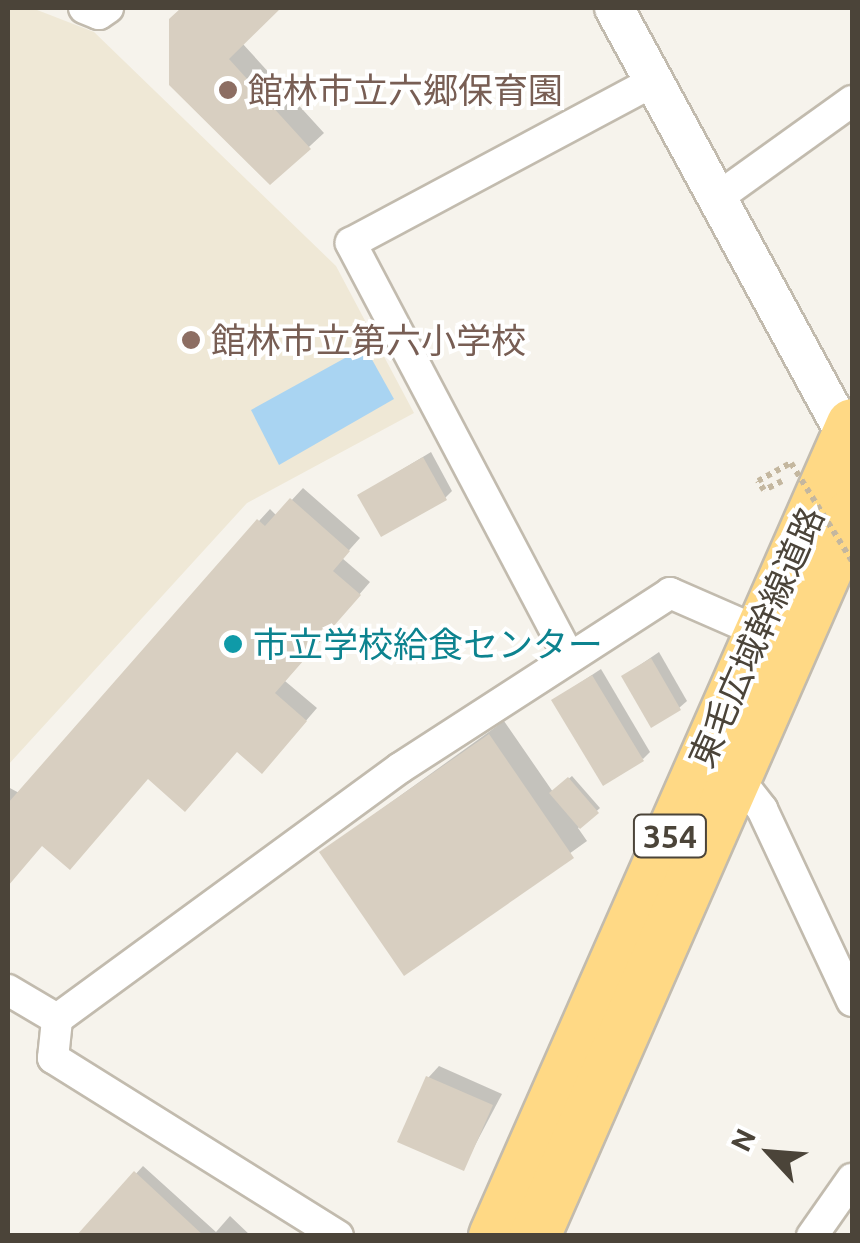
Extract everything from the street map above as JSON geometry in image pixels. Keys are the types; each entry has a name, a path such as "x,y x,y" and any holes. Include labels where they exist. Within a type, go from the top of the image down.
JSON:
{"highway":[{"name":"東毛広域幹線道路","path":"494,1236 757,631 850,430"},
{"name":"東毛広域幹線道路","path":"535,1236 852,513"}],"street":[{"path":"84,8 99,14 108,8"},
{"path":"614,8 850,430"},
{"path":"568,655 351,244 653,82"},
{"path":"718,198 852,101"},
{"path":"338,1236 53,1058 57,1020 568,655 670,593 757,631"},
{"path":"737,777 762,809 852,1001"},
{"path":"8,990 57,1020"},
{"path":"812,1236 852,1180"}],"path":[{"path":"792,498 805,462"},
{"path":"791,476 764,490 758,482 791,463 852,561"}],"shaded area":[{"name":"館林市立第六小学校","path":"8,8 32,8 94,32 336,266 414,413 247,503 8,765"}],"water":[{"path":"365,347 394,399 279,465 251,410"}],"building":[{"path":"181,8 281,8 229,59 311,149 270,185 169,85 169,19"},
{"path":"423,457 447,500 381,537 357,495"},
{"name":"市立学校給食センター","path":"290,498 350,551 333,571 361,595 275,693 307,721 262,774 237,752 185,812 148,779 70,870 42,846 8,886 8,803 257,519 265,526"},
{"path":"651,658 681,710 651,728 621,676"},
{"path":"592,675 644,761 603,786 551,700"},
{"path":"489,734 574,858 404,976 319,852"},
{"path":"568,777 599,813 580,829 549,793"},
{"path":"426,1076 493,1105 464,1171 397,1142"},
{"path":"134,1171 204,1236 76,1236"}],"place":[{"name":"館林市立六郷保育園","path":"228,90"},
{"name":"館林市立第六小学校","path":"191,340"},
{"name":"市立学校給食センター","path":"233,644"}]}
